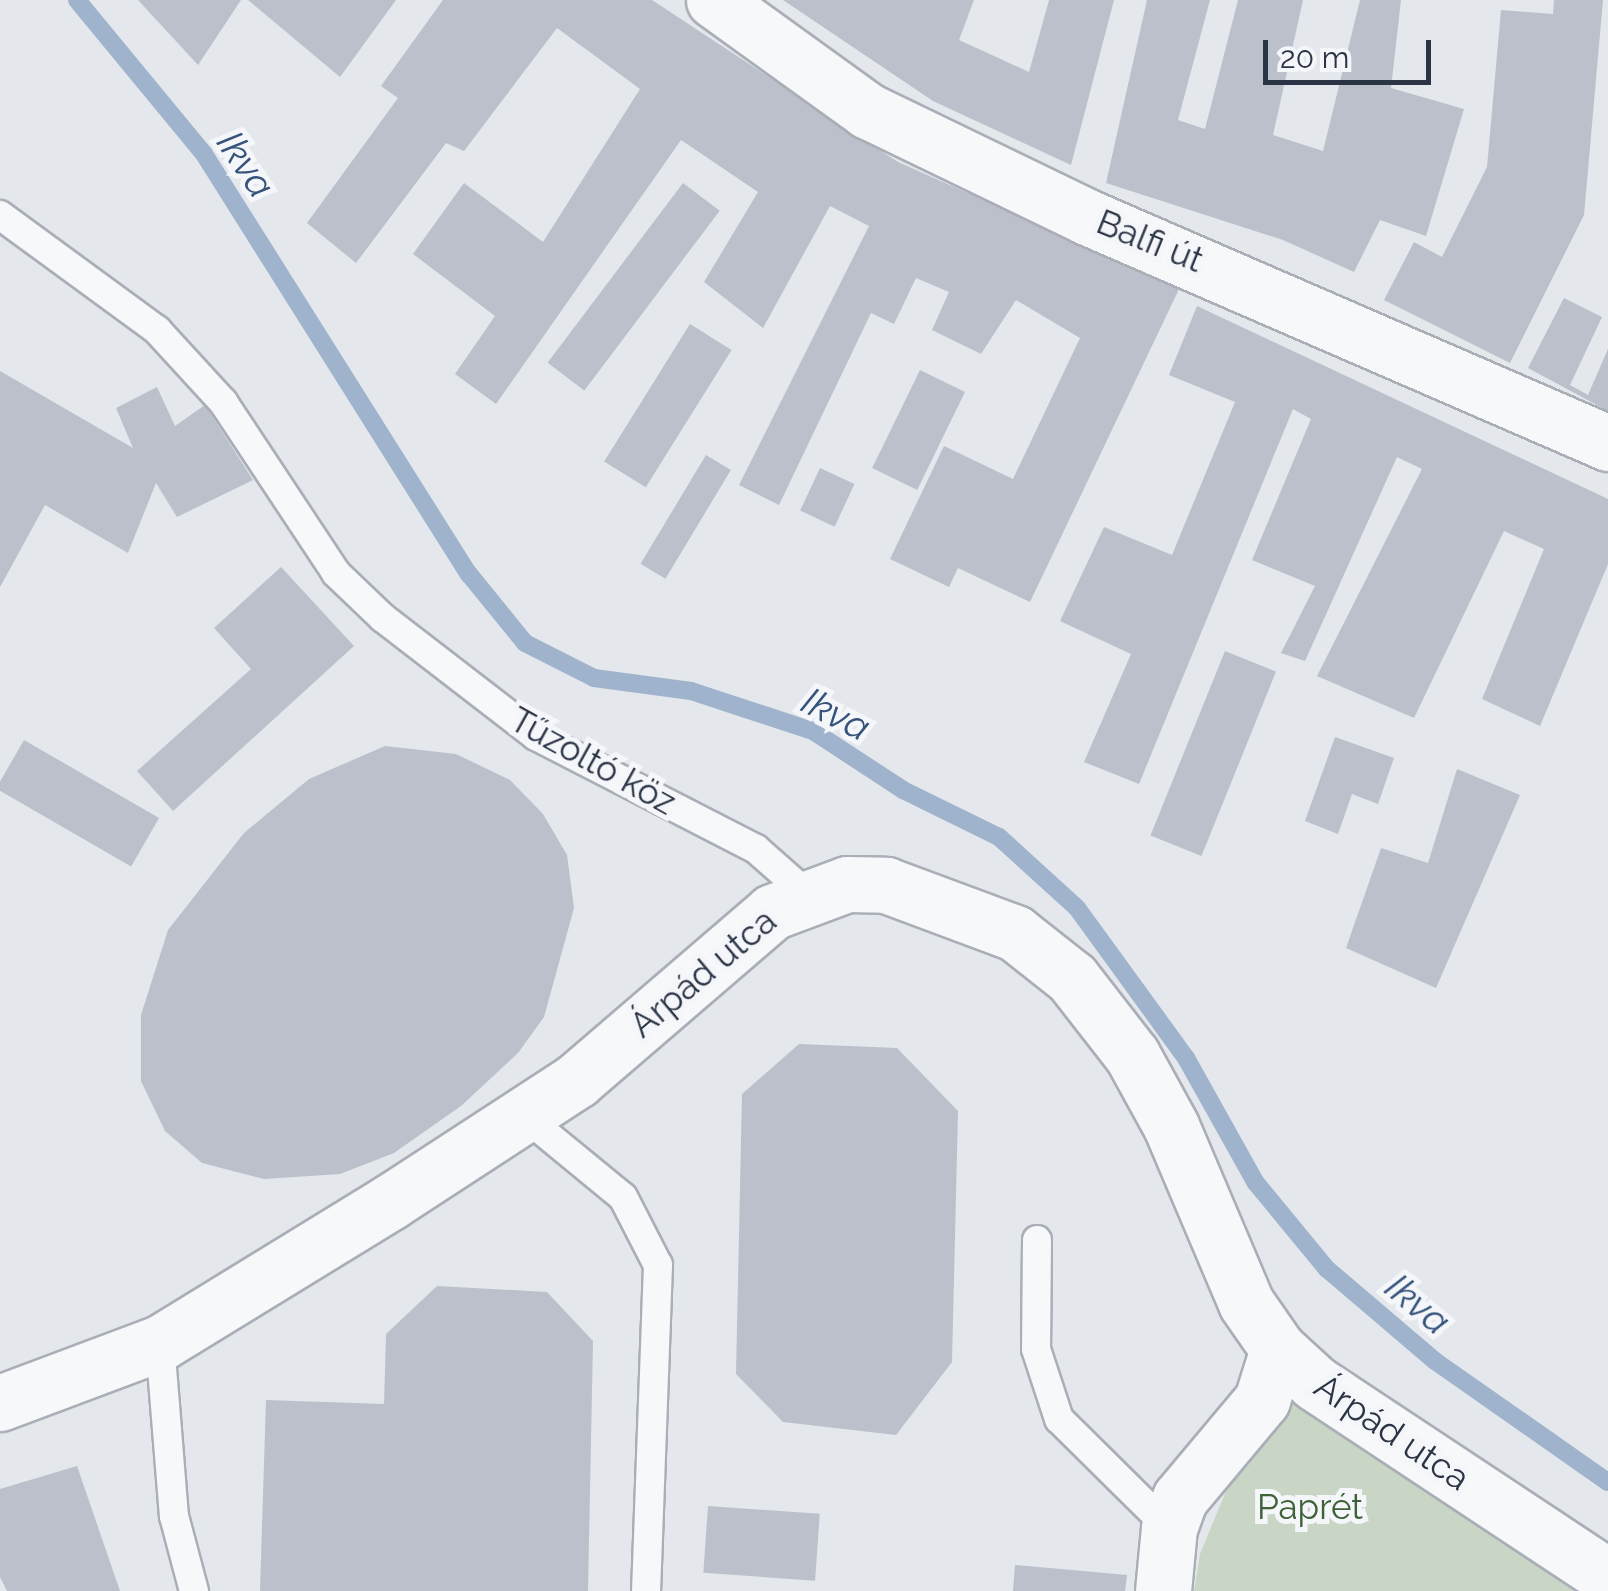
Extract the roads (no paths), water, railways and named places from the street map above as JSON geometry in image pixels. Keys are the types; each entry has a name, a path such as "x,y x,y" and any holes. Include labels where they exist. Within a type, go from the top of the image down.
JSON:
{"street":[{"name":"Balfi út","path":"714,0 868,111 1087,217 1608,442"},
{"name":"Árpád utca","path":"0,1403 160,1343 523,1115 577,1080 772,912 808,894 847,884 886,885 944,902 1015,933 1072,978 1140,1069 1171,1126 1246,1303 1278,1348 1315,1383 1608,1577"},
{"path":"1163,1591 1169,1528 1198,1470 1262,1400 1278,1348"}],"lane":[{"name":"Tűzoltó köz","path":"0,215 157,330 223,402 336,574 383,618 536,736 756,849 808,894"},
{"path":"523,1115 623,1197 658,1264 646,1591"},
{"path":"1038,1240 1036,1348 1058,1419 1169,1528"},
{"path":"160,1343 174,1516 194,1591"}],"waterway":[{"name":"Ikva","path":"77,0 204,154 469,574 525,643 594,678 691,691 813,731 903,790 999,837 1077,908 1186,1058 1256,1183 1327,1269 1435,1361 1608,1482"}],"park label":[{"name":"Paprét","path":"1310,1507"}]}
